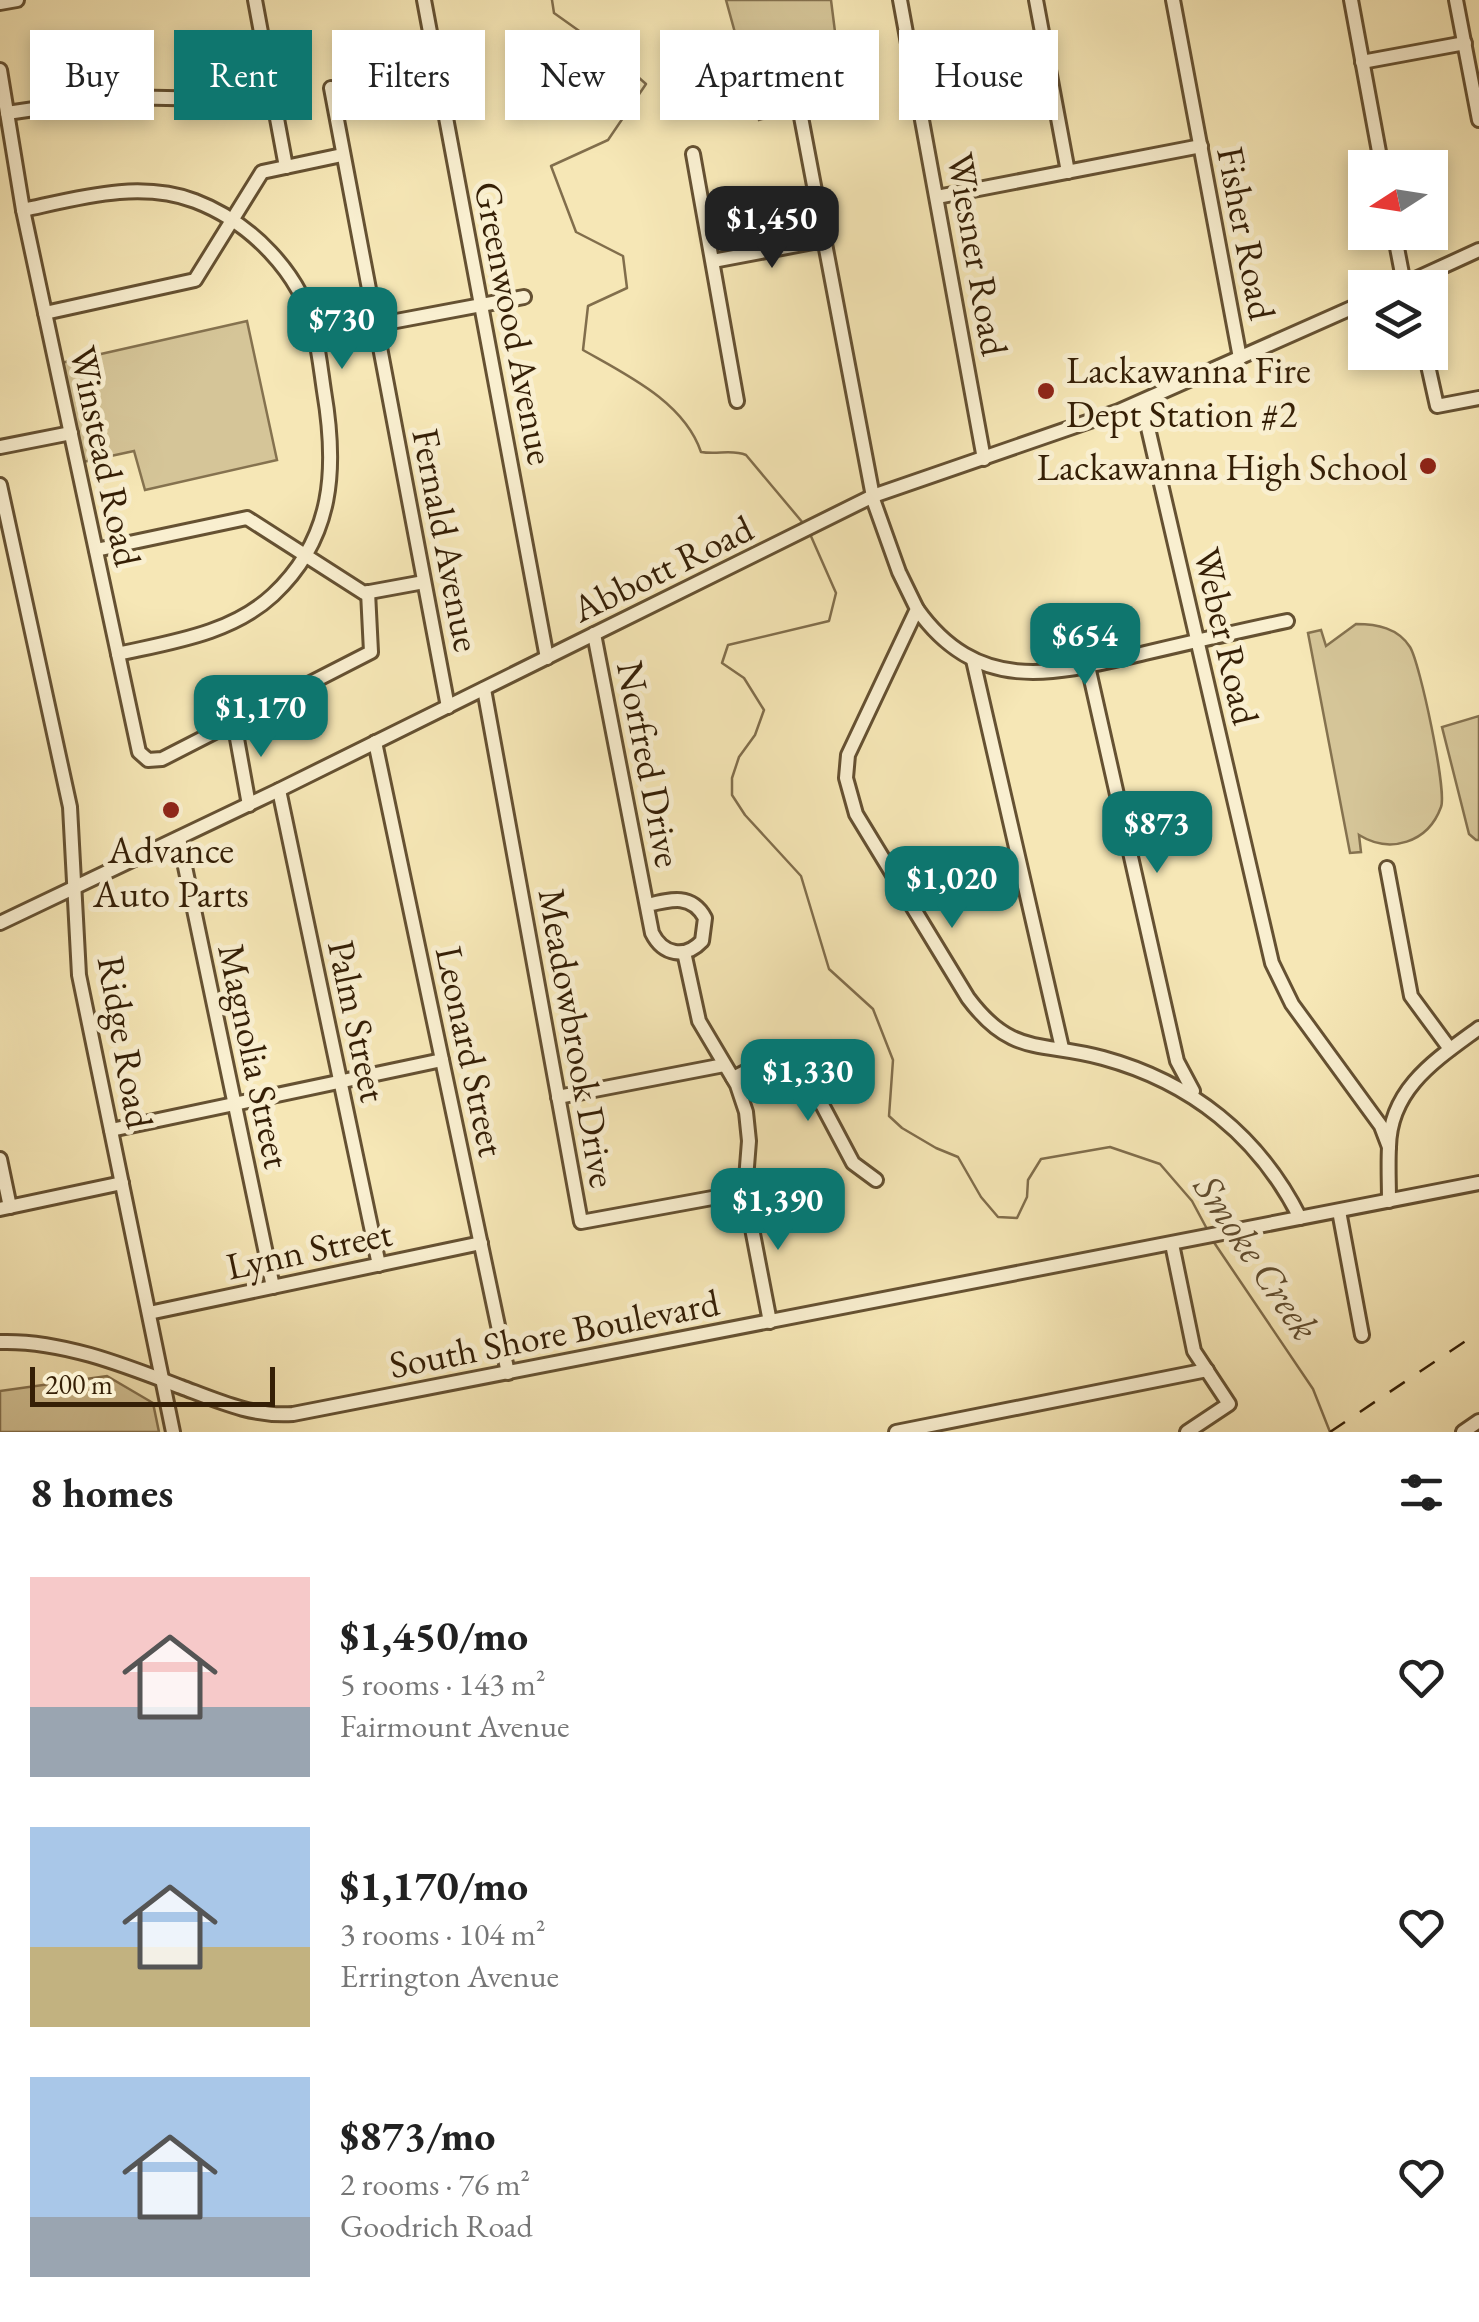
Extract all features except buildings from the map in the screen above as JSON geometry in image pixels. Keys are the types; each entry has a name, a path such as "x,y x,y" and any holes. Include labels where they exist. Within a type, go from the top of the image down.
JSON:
{"street":[{"path":"0,2 17,0"},
{"path":"255,0 260,30"},
{"name":"Greenwood Avenue","path":"424,0 547,658"},
{"name":"Wiesner Road","path":"900,0 984,459"},
{"path":"1036,0 1068,172"},
{"name":"Fisher Road","path":"1173,0 1240,358"},
{"path":"1350,0 1379,150"},
{"path":"1456,0 1479,120"},
{"path":"1362,62 1465,43"},
{"name":"Winstead Road","path":"0,70 23,210 136,746 148,760 162,759 232,723"},
{"name":"Fernald Avenue","path":"331,88 448,708"},
{"path":"6,113 116,96 174,97"},
{"path":"277,120 286,167"},
{"path":"802,120 873,496 905,588 944,640 974,660 1000,670 1035,674 1088,666 1287,620"},
{"path":"937,197 1201,146"},
{"path":"693,154 737,401"},
{"path":"45,313 196,280 262,172 342,155"},
{"path":"23,210 97,194 137,191 192,200 251,234 281,265 314,330 332,459 324,510 305,556 272,596 246,614 188,638 118,654"},
{"path":"712,261 824,240"},
{"path":"1437,270 1479,250"},
{"path":"375,325 524,297"},
{"name":"Abbott Road","path":"0,923 448,708 873,496 1142,402 1348,310"},
{"path":"1429,370 1437,406 1479,398"},
{"name":"Weber Road","path":"1142,402 1272,963 1292,1004 1381,1126 1389,1146"},
{"path":"0,448 71,433"},
{"name":"Ridge Road","path":"0,484 70,807 79,976 174,1432"},
{"path":"96,550 247,518 364,593 424,582"},
{"path":"249,804 232,723 371,652 368,592"},
{"path":"917,609 848,755 846,778 853,809 981,1016 1000,1032 1024,1045 1062,1048 1142,1070 1201,1100"},
{"name":"Norfred Drive","path":"594,634 654,939 666,950 684,952 696,948 705,933 702,912 696,904 682,899 648,905"},
{"path":"974,660 1062,1048"},
{"path":"1088,666 1177,1061 1185,1080 1201,1100 1264,1159 1300,1218"},
{"name":"Meadowbrook Drive","path":"484,689 581,1222 744,1192"},
{"name":"Leonard Street","path":"375,742 508,1372"},
{"name":"Palm Street","path":"279,790 378,1265"},
{"name":"Magnolia Street","path":"179,838 272,1287"},
{"path":"1388,868 1411,996 1450,1049"},
{"path":"684,952 694,1006 743,1098 748,1126 744,1192 770,1322"},
{"path":"1389,1202 1389,1146 1403,1094 1420,1072 1479,1028"},
{"path":"732,1078 792,1048 853,1163 876,1180"},
{"path":"112,1130 442,1060"},
{"path":"558,1097 724,1065"},
{"path":"0,1159 5,1208 122,1183"},
{"name":"South Shore Boulevard","path":"0,1342 46,1346 124,1365 228,1404 278,1415 1479,1184"},
{"path":"1339,1211 1362,1335"},
{"name":"Lynn Street","path":"149,1313 481,1243"},
{"path":"1172,1244 1194,1351 1229,1404 1187,1432"},
{"path":"896,1432 1207,1370"},
{"path":"1463,1432 1479,1421"}],"shaded area":[{"path":"726,0 831,0 835,30 734,30"},
{"path":"247,321 277,460 145,490 134,451 83,462 61,363"},
{"path":"1356,624 1386,628 1410,647 1431,727 1442,796 1435,819 1418,837 1383,844 1359,835 1361,852 1350,853 1308,633 1321,630 1326,646"},
{"path":"1479,716 1476,840 1469,834 1442,727"},
{"path":"107,1376 153,1403 159,1432 0,1432 0,1391"}],"waterway":[{"name":"Smoke Creek","path":"552,0 554,13 646,84 608,140 551,166 576,232 623,256 627,288 588,306 583,350 668,404 682,418 701,452 746,455 803,523"},
{"name":"Smoke Creek","path":"810,534 836,593 829,621 728,645 722,663 744,678 764,710 755,735 739,757 732,778 732,795 745,815 801,876 829,969 873,1009 893,1060 889,1116 902,1128 958,1157 981,1197 998,1217 1017,1218 1027,1197 1028,1180 1041,1159 1110,1147 1160,1164 1192,1201 1207,1229"},
{"name":"Smoke Creek","path":"1213,1241 1313,1389 1330,1432"}],"railway":[{"path":"1330,1432 1479,1332"}],"place":[{"name":"Lackawanna Fire Dept Station #2","path":"1046,391"},
{"name":"Lackawanna High School","path":"1428,466"},
{"name":"Advance Auto Parts","path":"171,810"}]}
